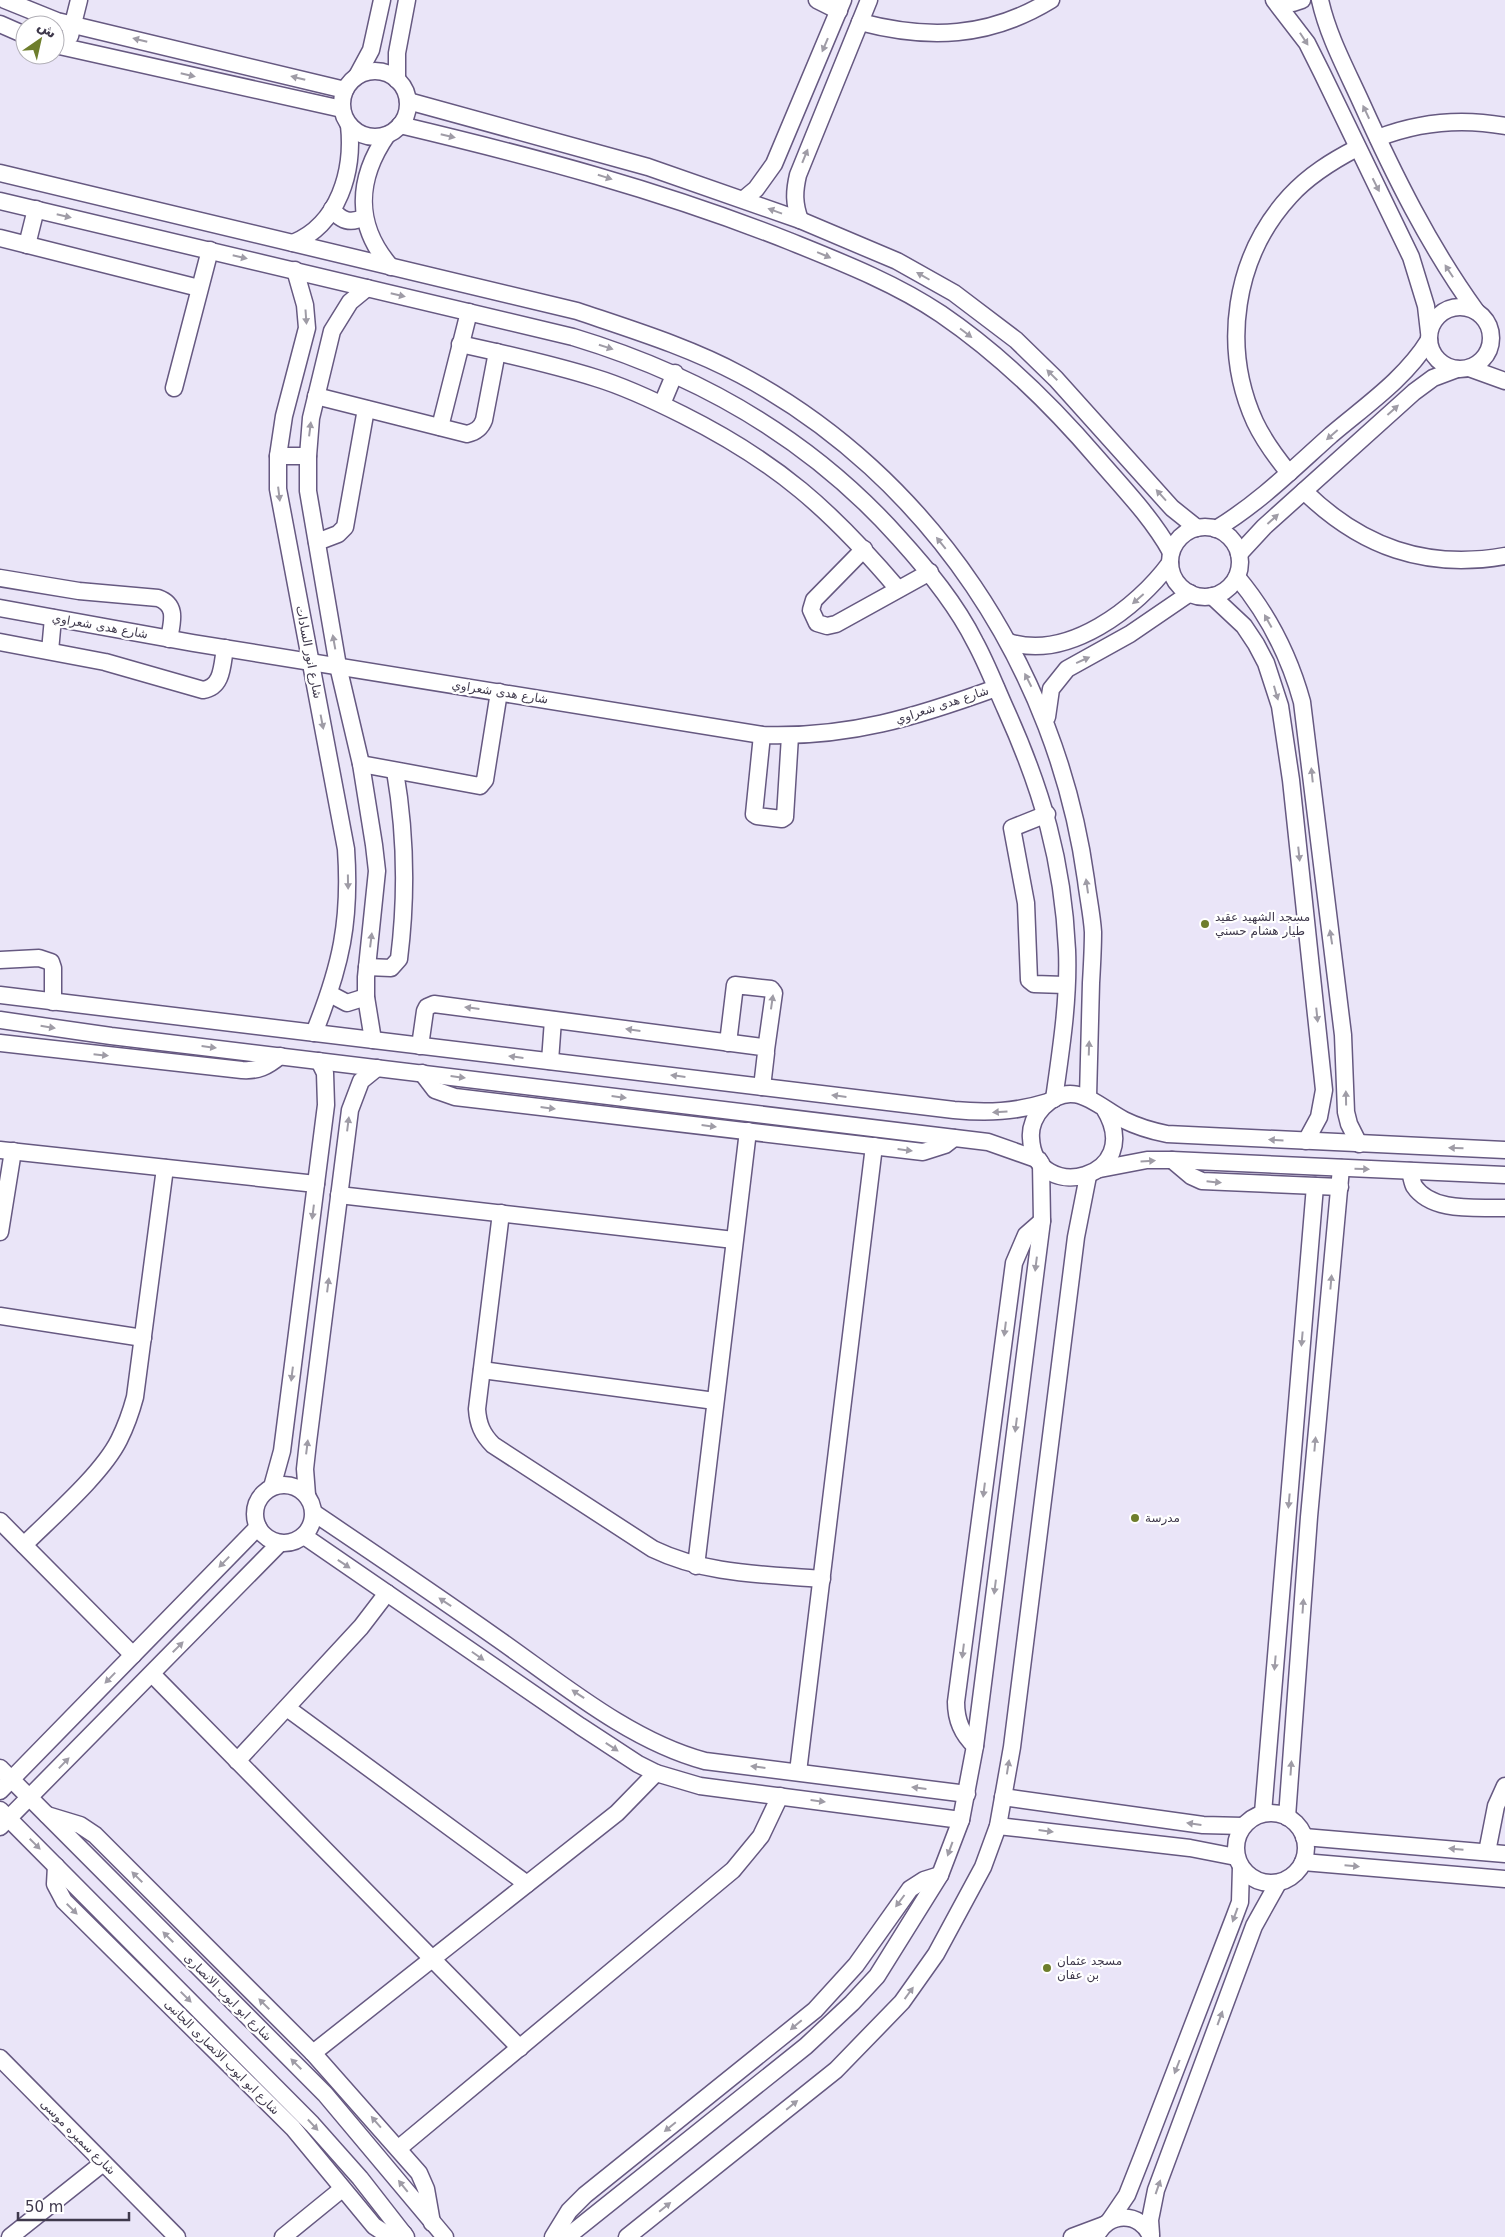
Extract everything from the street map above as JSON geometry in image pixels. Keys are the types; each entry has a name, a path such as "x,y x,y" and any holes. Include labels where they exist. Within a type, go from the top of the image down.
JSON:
{"street":[{"path":"5,0 27,4 73,25 345,90"},
{"path":"65,39 73,25 79,0"},
{"path":"293,243 308,237 332,210 344,186 349,166 351,145 349,124 342,109 345,90 357,76 371,50 382,0"},
{"path":"397,80 397,53 407,0"},
{"path":"744,199 756,190 774,164 841,6 817,0"},
{"path":"800,220 795,205 794,190 798,175 869,0"},
{"path":"860,22 911,33 964,32 1014,19 1051,0"},
{"path":"1276,0 1293,3 1302,0"},
{"path":"1276,0 1307,43 1411,256 1422,289 1434,356 1440,362 1505,381"},
{"path":"1320,0 1330,33 1378,138 1433,248 1476,311 1505,340"},
{"path":"0,24 15,31"},
{"path":"65,47 342,109"},
{"path":"357,76 374,71 382,72 397,80 406,93 408,101 406,114 400,125 387,135 380,145 370,168 363,198 364,217 370,236 379,253 392,267"},
{"path":"408,101 640,165 744,199 800,220 897,261 954,293 1016,340 1056,379 1172,508 1197,528"},
{"path":"1378,138 1412,127 1442,122 1465,121 1505,126"},
{"path":"349,124 362,135 370,137 387,135"},
{"path":"400,125 532,156 670,197 744,223 879,279 940,313 1000,358 1041,395 1149,519 1170,558 1178,584 1190,593 1204,597 1212,596 1227,589 1237,577 1240,562 1239,554 1231,538 1216,529 1197,528 1181,536 1170,558 1152,585 1132,604 1084,633 1043,647 1031,647 1009,642"},
{"path":"1289,473 1270,449 1256,423 1245,396 1236,346 1240,294 1247,267 1258,241 1272,218 1290,196 1310,177 1332,160 1357,148"},
{"path":"0,173 577,312 642,333 709,359 774,394 837,438 887,483 920,518 963,571 1009,642 1049,727 1062,767 1081,845 1093,931 1088,1097"},
{"path":"0,200 573,337 608,348 675,374 743,409 807,452 854,491 930,572 975,642 1027,757 1047,814 1064,916 1067,953 1063,1034 1051,1100 1038,1112 1032,1124 1031,1138 1034,1152 1048,1170 1063,1177 1078,1178 1094,1172 1147,1160 1172,1160 1505,1175"},
{"path":"27,245 36,209"},
{"path":"332,210 338,217 346,221 356,221 364,217"},
{"path":"0,238 199,288"},
{"path":"174,388 210,250"},
{"name":"شارع انور السادات","path":"295,270 305,305 307,328 284,416 278,456 280,505 346,849 348,871 344,937 330,994 314,1033"},
{"path":"367,288 350,302 337,320 329,341 311,418 308,492 338,666 370,808 377,871 367,967 366,997 373,1040"},
{"path":"1216,529 1248,509 1403,373 1429,336 1439,315 1448,309 1467,307 1476,311"},
{"path":"440,427 469,312"},
{"path":"573,337 577,312"},
{"path":"1239,554 1264,527 1423,384 1483,360 1488,354 1492,338 1488,324"},
{"path":"460,344 597,378 662,404 732,440 780,472 814,500 864,549 898,589"},
{"path":"316,396 467,434 480,427 484,420 497,352"},
{"path":"662,404 675,374"},
{"path":"317,542 338,534 345,527 366,409"},
{"path":"278,456 308,456"},
{"path":"1304,491 1337,520 1374,542 1393,549 1438,559 1462,560 1505,556"},
{"path":"864,549 814,600 811,610 814,620 822,626 832,626 930,572"},
{"path":"1237,577 1251,594 1274,631 1292,669 1302,702 1344,1035 1346,1112 1348,1124 1359,1144"},
{"path":"0,578 79,591 158,598 169,604 172,610 169,639"},
{"path":"1049,727 1046,707 1048,698 1056,680 1066,669 1130,634 1190,593"},
{"path":"1212,596 1244,626 1266,663 1276,690 1286,740 1324,1090 1319,1117 1306,1141"},
{"name":"شارع هدى شعراوي","path":"0,608 169,639 762,735 790,736 836,733 876,726 925,714 996,688"},
{"path":"50,651 53,618"},
{"path":"0,642 105,662 203,690 209,689 218,681 225,648"},
{"path":"361,764 476,786 484,784 499,692"},
{"path":"762,735 754,814 782,819 785,817 790,736"},
{"path":"367,967 391,968 399,959 404,921 405,846 395,772"},
{"path":"1047,814 1012,828 1026,903 1029,980 1034,984 1065,985"},
{"path":"0,960 39,958 51,962 54,968 53,1002"},
{"path":"728,1043 736,985 771,989 774,993 762,1087"},
{"path":"330,994 348,1003 366,997"},
{"path":"0,995 979,1112 1014,1111 1064,1095 1088,1097 1104,1108 1142,1128 1167,1134 1505,1150"},
{"path":"420,1046 425,1011 434,1004 762,1047 766,1050"},
{"path":"0,1020 92,1034 988,1142 1040,1162"},
{"path":"550,1061 553,1020"},
{"path":"0,1043 255,1071 268,1066 280,1056"},
{"path":"314,1513 310,1529 304,1536 289,1543 280,1543 271,1540 258,1527 255,1509 258,1500 272,1487 282,1451 327,1088 325,1073 320,1061"},
{"path":"377,1068 361,1081 350,1110 306,1455 307,1495 314,1513 594,1705 655,1744 705,1761 968,1794"},
{"path":"422,1073 435,1090 455,1097 923,1152 940,1148 954,1138"},
{"path":"627,2237 836,2070 902,2002 936,1954 964,1906 983,1867 998,1826 1004,1797 1077,1230 1094,1172 1109,1158 1114,1146 1115,1133 1112,1120 1104,1108"},
{"path":"696,1566 748,1131"},
{"path":"798,1772 874,1146"},
{"path":"0,1232 6,1151 316,1184"},
{"path":"1172,1160 1191,1176 1202,1181 1340,1187"},
{"path":"567,2237 798,2052 841,2014 877,1976 940,1876 961,1820 968,1794 975,1746 1042,1220 1040,1162"},
{"path":"24,1545 106,1461 119,1441 135,1397 165,1168"},
{"path":"1288,1817 1311,1501 1341,1168"},
{"path":"1410,1171 1414,1185 1426,1197 1442,1204 1505,1208"},
{"path":"1263,1813 1315,1186"},
{"path":"339,1195 734,1240"},
{"path":"501,1213 478,1419 486,1438 493,1445 653,1549 696,1566 822,1579"},
{"path":"975,1746 962,1731 956,1712 956,1702 1014,1263 1024,1239 1042,1220"},
{"path":"0,1316 142,1338"},
{"path":"482,1370 716,1401"},
{"path":"272,1487 291,1485 307,1495"},
{"path":"0,1520 133,1654"},
{"path":"4,1780 133,1654 258,1527"},
{"path":"304,1536 580,1726 638,1764 656,1772 700,1786 961,1820"},
{"path":"280,1543 30,1798 3,1819 56,1866 312,2124 360,2178 405,2236"},
{"path":"237,1761 361,1627 388,1593"},
{"path":"152,1674 520,2048"},
{"path":"287,1708 527,1884"},
{"path":"314,2053 617,1813 656,1772"},
{"name":"شارع ابو ايوب الانصارى","path":"4,1780 30,1798 325,2094 445,2237"},
{"path":"1487,1852 1496,1806 1505,1786"},
{"path":"399,2148 733,1870 762,1836 780,1796"},
{"path":"1004,1797 1203,1825 1243,1826"},
{"path":"998,1826 1190,1848 1239,1862 1246,1874 1261,1882 1278,1883 1293,1876 1303,1862 1306,1852 1304,1837 1298,1825 1288,1817 1275,1813 1263,1813 1248,1820 1243,1826 1235,1844 1239,1862 1240,1902 1127,2196 1104,2227"},
{"path":"46,1815 64,1818 95,1834 314,2053 419,2173 426,2189 432,2223"},
{"path":"1304,1837 1505,1854"},
{"path":"1303,1862 1505,1879"},
{"name":"شارع ابو ايوب الانصارى الجانبى","path":"56,1866 55,1884 64,1901 293,2128 374,2226 383,2232 405,2236"},
{"path":"553,2237 569,2211 585,2194 815,2010 856,1965 899,1901 910,1889 924,1880 940,1876"},
{"path":"1151,2236 1150,2220 1156,2190 1254,1926 1278,1883"},
{"name":"شارع سميره موسى","path":"0,2058 177,2237"},
{"path":"10,2237 103,2163"},
{"path":"283,2237 342,2189"},
{"path":"1072,2237 1104,2227 1126,2217 1134,2219 1147,2228 1151,2236"}],"place":[{"name":"مسجد الشهيد عقيد طيار هشام حسني","path":"1205,924"},
{"name":"مدرسة","path":"1135,1518"},
{"name":"مسجد عثمان بن عفان","path":"1047,1968"}]}
